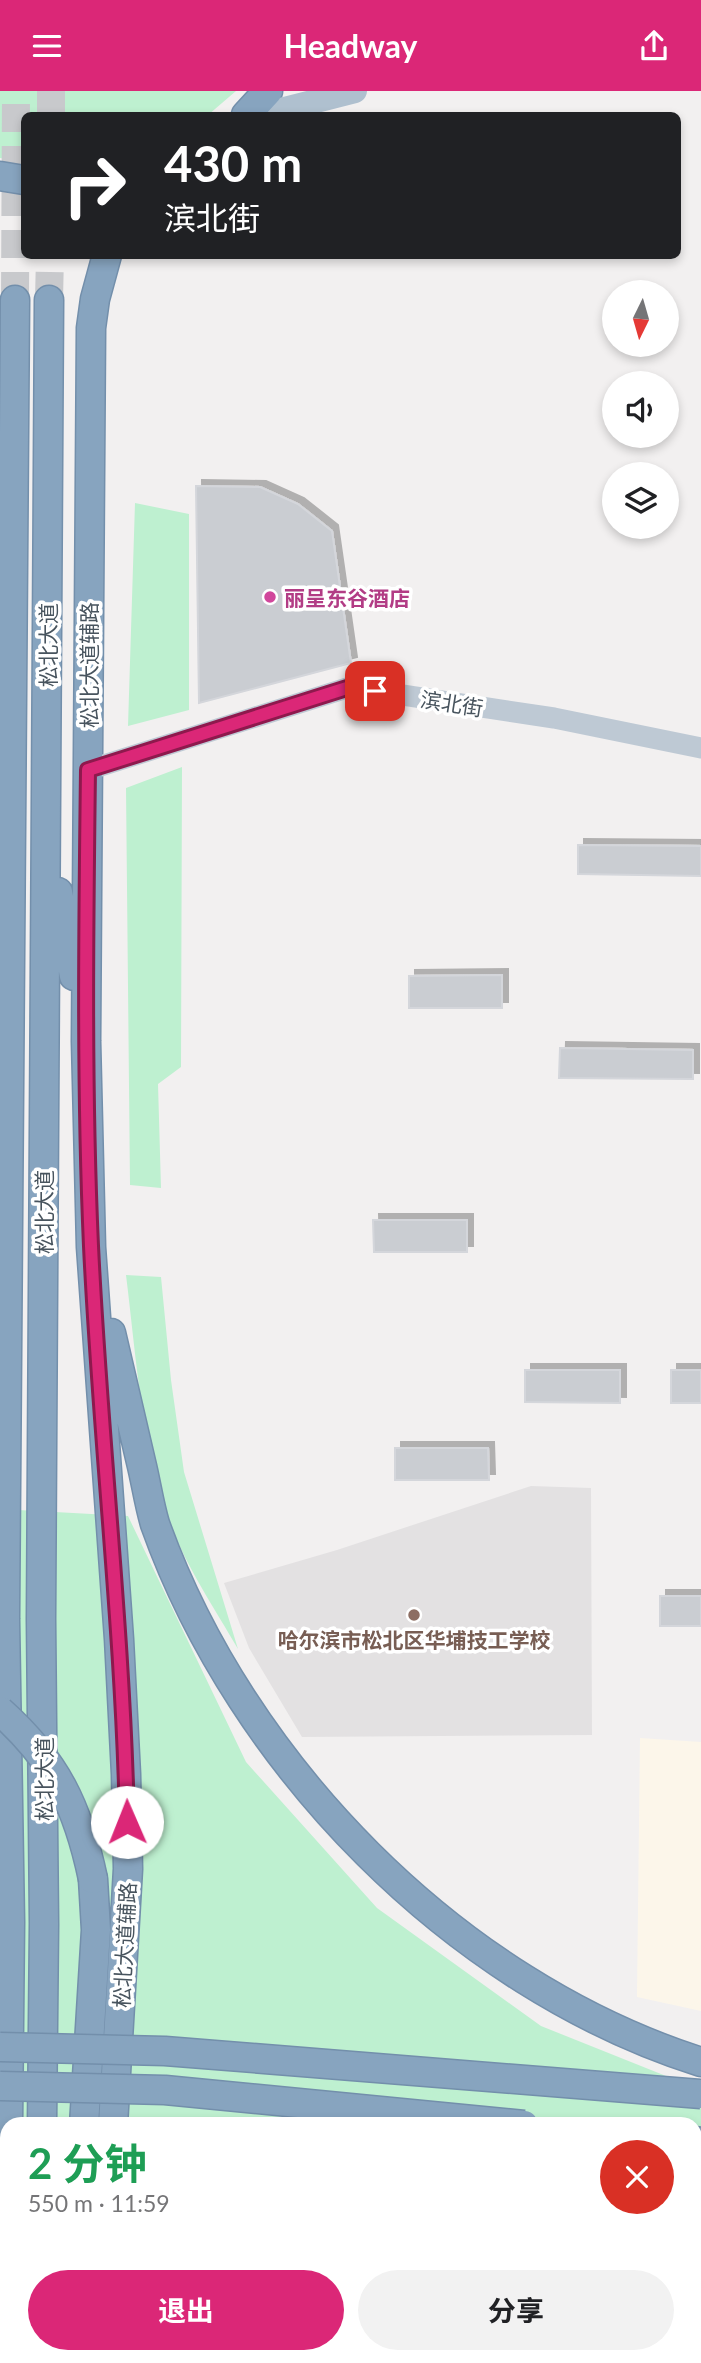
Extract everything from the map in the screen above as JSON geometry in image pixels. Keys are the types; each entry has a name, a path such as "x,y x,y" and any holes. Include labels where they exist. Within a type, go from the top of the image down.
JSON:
{"highway":[{"path":"249,112 268,91"},
{"path":"0,176 21,180"},
{"name":"松北大道辅路","path":"106,259 95,299 91,328 86,1041 91,1247 126,1774 127,1919 114,2117"},
{"name":"松北大道","path":"8,2117 10,1922 5,1619 15,300"},
{"name":"松北大道","path":"42,2117 44,1924 41,1605 49,300"},
{"path":"46,828 86,1041"},
{"path":"0,905 10,858"},
{"path":"91,1247 155,1522 198,1624 223,1671 283,1757 315,1796 375,1860 476,1947 559,2000 599,2021 633,2037 701,2062"},
{"path":"0,1711 34,1743 70,1798 93,1879 96,1930 85,2117"},
{"path":"0,2047 166,2051 701,2094"},
{"path":"0,2086 165,2090 442,2117"}],"main road":[{"path":"273,112 355,91"}],"street":[{"name":"滨北街","path":"88,770 350,687 554,718 701,748"}],"shaded area":[{"name":"哈尔滨市松北区华埔技工学校","path":"531,1486 591,1488 592,1735 302,1737 249,1648 224,1583 337,1550"},
{"path":"640,1738 701,1742 701,2011 637,1997"}],"green space":[{"path":"0,91 236,91 212,112 21,112 21,161 0,158"},
{"path":"135,503 189,514 189,710 128,726"},
{"path":"182,767 181,1067 158,1084 161,1188 130,1185 126,788"},
{"path":"126,1275 161,1277 171,1380 184,1472 238,1649 182,1551 159,1488 145,1428"},
{"path":"0,1509 128,1516 246,1762 377,1908 541,2026 701,2090 701,2117 0,2117"}],"building":[{"name":"丽呈东谷酒店","path":"196,486 260,487 298,504 332,531 351,663 199,703"},
{"path":"578,845 701,846 701,876 578,874"},
{"path":"502,975 502,1008 409,1008 409,976"},
{"path":"560,1048 693,1050 693,1079 559,1078"},
{"path":"373,1220 467,1220 467,1252 374,1252"},
{"path":"525,1370 620,1370 620,1403 525,1402"},
{"path":"671,1370 701,1370 701,1403 671,1403"},
{"path":"395,1448 488,1448 489,1480 395,1480"},
{"path":"660,1596 701,1596 701,1626 660,1626"}],"tunnel":[{"path":"15,300 16,91"},
{"path":"51,91 51,112"},
{"path":"49,300 50,259"}],"place":[{"name":"丽呈东谷酒店","path":"270,597"},
{"name":"哈尔滨市松北区华埔技工学校","path":"414,1615"}],"route":[{"path":"127,1822 119,1639 91,1247 86,1041 88,770 350,687 375,691"}]}
